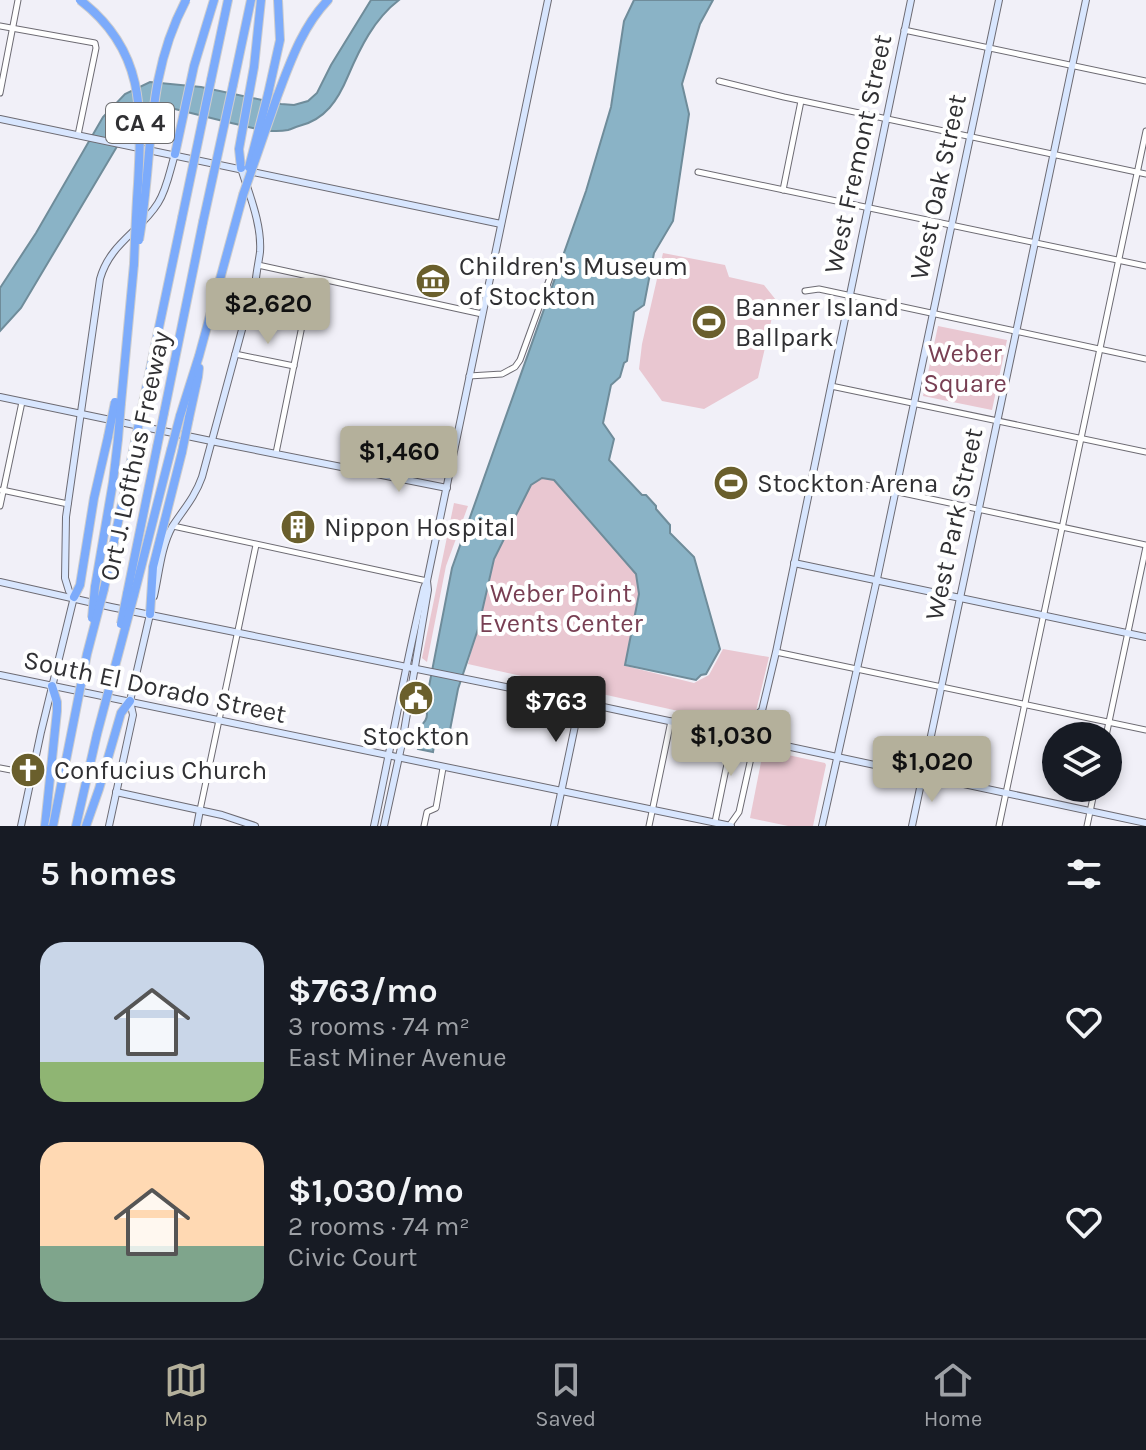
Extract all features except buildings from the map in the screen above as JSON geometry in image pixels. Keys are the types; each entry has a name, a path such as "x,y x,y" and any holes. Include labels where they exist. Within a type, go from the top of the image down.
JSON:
{"highway":[{"name":"CA 4","path":"53,826 100,588 134,268 140,133 138,93 120,44 101,19 80,0"},
{"path":"134,268 155,91 166,47 186,0"},
{"path":"175,154 190,84 214,0"},
{"name":"Ort J. Lofthus Freeway","path":"100,588 135,442 228,0"},
{"name":"Ort J. Lofthus Freeway","path":"130,594 157,447 251,0"},
{"path":"241,168 239,149 254,67 261,0"},
{"path":"273,95 280,40 278,0"},
{"path":"150,614 153,567 182,452 185,417 251,157 273,95 309,23 328,0"},
{"path":"74,597 80,585 94,498 118,403"},
{"path":"76,826 130,594 171,450 185,417"},
{"path":"45,826 57,702 52,686"},
{"path":"86,826 121,713 130,701"}],"street":[{"path":"0,93 18,0"},
{"path":"374,826 405,667 447,488 548,0"},
{"name":"West Fremont Street","path":"755,740 911,0"},
{"name":"West Oak Street","path":"822,826 999,0"},
{"name":"West Park Street","path":"912,826 1086,0"},
{"path":"0,26 95,43 78,135"},
{"path":"904,30 1146,81"},
{"path":"719,81 1146,174"},
{"path":"783,190 801,101"},
{"path":"0,119 501,224"},
{"path":"999,826 1146,131"},
{"path":"74,597 65,578 68,504 103,267 116,247 160,200 175,154"},
{"path":"109,826 133,715 130,701 167,538 199,487 258,265 259,234 241,168"},
{"path":"698,172 1146,266"},
{"path":"469,376 502,374 515,367 552,272 550,264"},
{"path":"258,265 482,314"},
{"path":"276,453 312,277"},
{"path":"805,291 819,289 1146,359"},
{"path":"235,354 294,366"},
{"path":"831,386 1146,452"},
{"path":"0,397 447,488"},
{"path":"0,506 22,402"},
{"path":"776,652 1109,722 1146,546 842,480"},
{"path":"2,490 68,504"},
{"path":"173,526 427,581"},
{"path":"197,826 256,545"},
{"path":"794,563 1146,637"},
{"path":"384,826 415,669 427,581"},
{"path":"0,582 1146,823"},
{"path":"21,826 74,597"},
{"name":"South El Dorado Street","path":"0,675 729,826"},
{"path":"554,826 580,702"},
{"path":"720,732 747,725 762,709"},
{"path":"649,826 671,721"},
{"path":"1122,725 1146,730"},
{"path":"715,822 733,735"},
{"path":"729,826 739,812 755,740"},
{"path":"0,768 32,774"},
{"path":"424,826 427,812 436,808 443,768"},
{"path":"116,792 222,815 255,826"},
{"path":"1087,826 1093,802"}],"green space":[{"name":"Banner Island Ballpark","path":"663,253 725,265 729,277 764,285 776,300 758,378 704,409 662,401 639,369"},
{"name":"Weber Square","path":"938,326 1007,340 992,410 923,396"},
{"name":"Weber Point Events Center","path":"538,479 554,480 636,574 639,594 626,666 694,683 709,675 723,649 769,657 756,711 749,720 741,725 468,664 494,559 531,485"},
{"path":"454,503 468,506 446,566 427,662 422,658"},
{"path":"765,750 825,763 813,826 788,826 750,818"}],"water":[{"path":"371,0 399,0 382,16 369,35 335,101 316,119 280,131 249,127 167,107 148,111 138,118 125,133 21,308 0,331 0,288 36,233 103,117 125,94 150,82 201,87 281,104 294,105 308,101 317,93"},
{"path":"634,0 713,0 700,24 682,84 689,114 673,221 654,253 644,305 634,312 627,361 620,377 611,385 603,423 614,439 609,460 656,506 670,525 670,533 694,557 720,649 706,674 696,680 625,665 639,594 636,574 554,480 542,478 531,485 494,559 478,629 458,689 449,735 445,734 444,741 438,741 433,752 418,749 419,743 416,742 420,726 427,718 425,707 452,568 586,191 611,107 624,21"}],"place":[{"name":"Children's Museum of Stockton","path":"433,281"},
{"name":"Banner Island Ballpark","path":"709,322"},
{"name":"Stockton Arena","path":"731,483"},
{"name":"Nippon Hospital","path":"298,527"},
{"name":"Stockton","path":"416,698"},
{"name":"Confucius Church","path":"28,770"}]}
